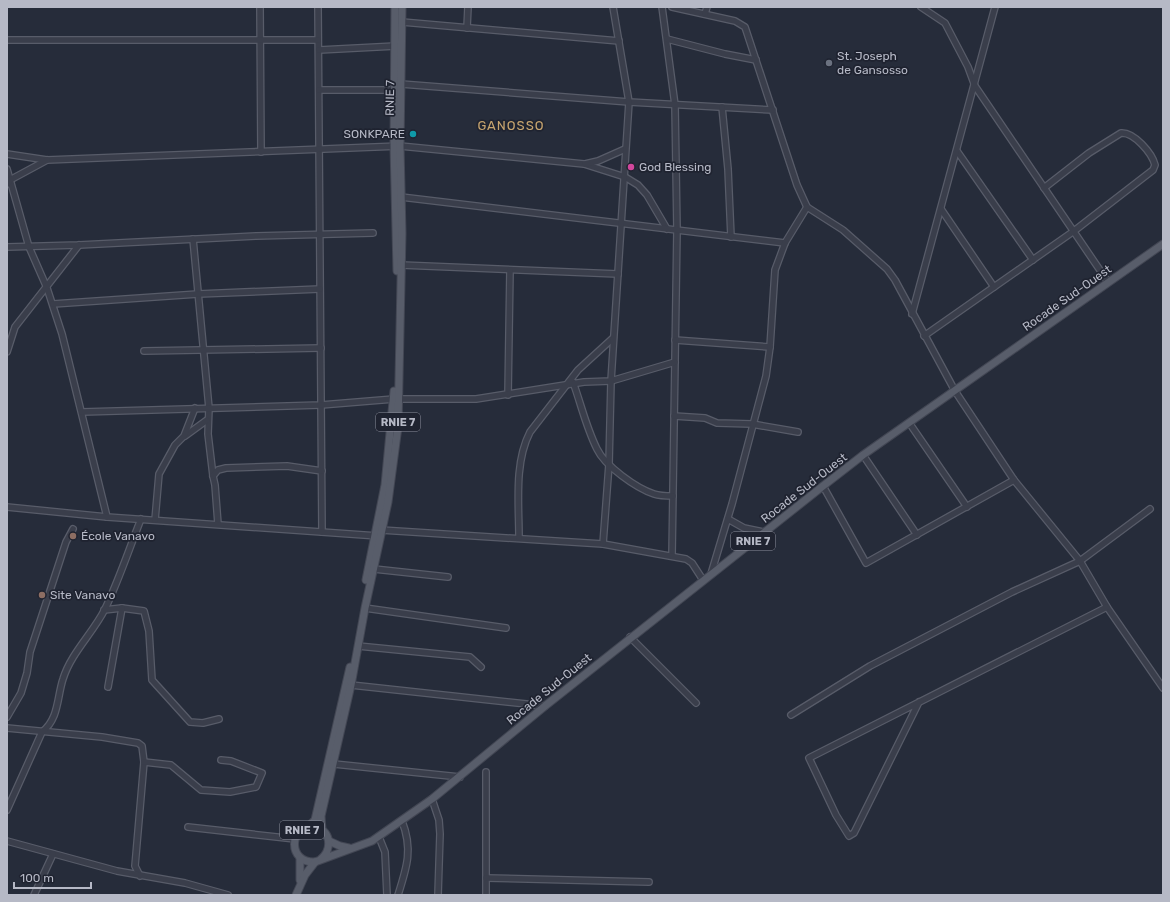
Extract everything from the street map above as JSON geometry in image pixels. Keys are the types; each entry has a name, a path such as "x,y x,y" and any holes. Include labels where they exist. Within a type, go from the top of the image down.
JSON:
{"main road":[{"name":"RNIE 7","path":"395,7 396,46 394,90 401,197 401,265 396,399"},
{"name":"RNIE 7","path":"297,893 301,876 300,858 295,848 295,839 299,833 315,820 379,534 388,502 394,464 398,427 396,399 397,146 401,84 402,7"},
{"name":"Rocade Sud-Ouest","path":"318,860 380,837 402,821 460,777 630,637 822,486 863,455 910,424 1163,244"},
{"name":"RNIE 7","path":"297,893 305,875 328,851 329,840 322,830 321,816 351,685 365,608 374,569 379,534"},
{"name":"RNIE 7","path":"308,827 322,830"},
{"path":"329,840 340,846 353,848"},
{"path":"300,858 310,862 318,860"}],"street":[{"path":"260,7 261,152"},
{"path":"318,7 322,532"},
{"path":"467,28 468,7"},
{"path":"603,544 609,464 611,381 629,102 613,7"},
{"path":"662,7 675,105 677,230 672,556"},
{"path":"672,7 735,21 745,27 799,192 807,207 843,230 887,269 895,280 912,314 955,391 1014,480 1080,561 1107,607 1163,688"},
{"path":"705,14 707,7"},
{"path":"921,7 945,23 968,67 975,86 1108,282"},
{"path":"912,314 975,86 995,7"},
{"path":"402,22 618,41"},
{"path":"667,39 725,54 756,60"},
{"path":"7,40 318,40"},
{"path":"319,50 396,46"},
{"path":"401,84 629,102 773,110"},
{"path":"319,90 394,90"},
{"path":"722,107 728,170 731,237"},
{"path":"924,336 1074,231 1153,170 1155,164 1153,158 1131,135 1121,133 1089,153 1044,188"},
{"path":"7,154 47,160 397,146 584,164 625,176 643,189 667,229"},
{"path":"584,164 598,161 625,149"},
{"path":"957,151 1032,260"},
{"path":"9,182 47,160"},
{"path":"7,169 9,182 29,247 47,288 62,334 107,517"},
{"path":"401,197 785,243"},
{"path":"711,574 728,519 752,424 766,376 770,347 776,265 785,243 807,207"},
{"path":"941,209 994,287"},
{"path":"7,247 373,233"},
{"path":"193,239 209,408 208,420 212,476 215,485 218,524"},
{"path":"7,352 15,327 47,288 79,245"},
{"path":"401,265 618,274"},
{"path":"508,395 510,270"},
{"path":"53,304 198,294 320,289"},
{"path":"7,328 15,327"},
{"path":"519,538 520,476 524,444 530,432 571,378 614,338"},
{"path":"675,340 770,347"},
{"path":"144,351 321,348"},
{"path":"82,412 321,405 396,399 476,399 573,384 611,381 675,362"},
{"path":"571,378 597,450 609,464 625,477 655,494 672,496"},
{"path":"184,436 195,408"},
{"path":"674,416 705,418 720,423 752,424 798,432"},
{"path":"155,520 159,474 175,445 184,436 208,420"},
{"path":"910,424 967,507"},
{"path":"863,455 917,535"},
{"path":"212,476 218,470 226,468 287,466 322,471"},
{"path":"822,486 866,563 1014,480"},
{"path":"7,507 107,517 322,532 519,538 603,544 686,559 692,563 703,580"},
{"path":"791,715 870,666 1012,592 1080,561 1150,509"},
{"path":"7,810 42,732 48,728 53,718 58,705 62,680 67,668 104,610 141,519"},
{"path":"728,519 744,528 764,532"},
{"path":"7,717 21,693 27,673 30,652 68,538 73,529"},
{"path":"374,569 448,577"},
{"path":"919,702 854,833 849,836 836,815 809,758 919,702 1107,607"},
{"path":"104,610 122,608 144,611 149,631 152,680 190,722 203,723 219,719"},
{"path":"108,687 122,608"},
{"path":"365,608 506,628"},
{"path":"630,637 696,703"},
{"path":"358,646 470,657 481,667"},
{"path":"351,685 545,706"},
{"path":"7,728 102,737 138,742 142,746 144,762 135,866 140,876"},
{"path":"144,762 171,765 202,790 230,792 256,788 262,773 231,761 221,760"},
{"path":"334,764 460,777"},
{"path":"486,772 486,895"},
{"path":"432,799 439,820 440,834 438,895"},
{"path":"398,895 404,876 409,848 409,840 402,821"},
{"path":"188,827 295,839"},
{"path":"380,837 385,852 387,895"},
{"path":"7,841 140,876 185,883 228,895"},
{"path":"34,895 53,854"},
{"path":"486,878 650,882"}],"place":[{"name":"St. Joseph de Gansosso","path":"829,63"},
{"name":"SONKPARE","path":"413,134"},
{"name":"God Blessing","path":"631,167"},
{"name":"École Vanavo","path":"73,536"},
{"name":"Site Vanavo","path":"42,595"}],"district":[{"name":"GANOSSO","path":"511,125"}]}
